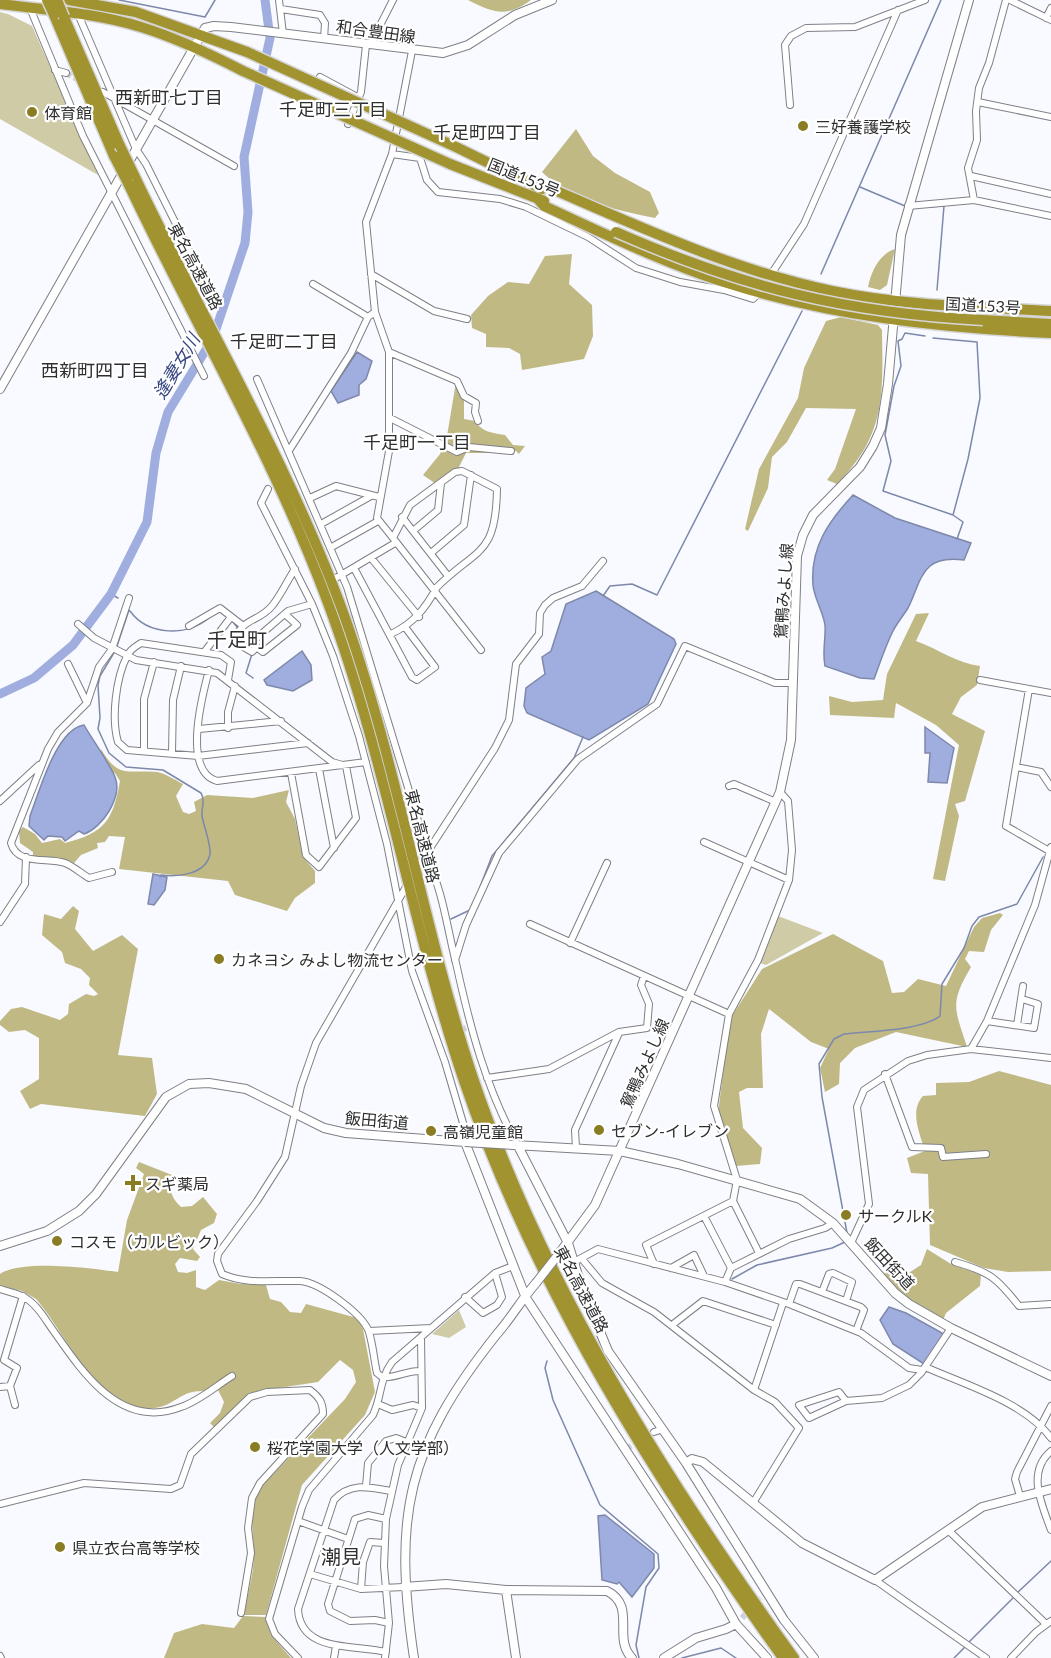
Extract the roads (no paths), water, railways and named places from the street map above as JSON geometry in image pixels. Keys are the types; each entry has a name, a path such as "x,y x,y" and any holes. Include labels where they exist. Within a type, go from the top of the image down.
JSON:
{"highway":[{"name":"東名高速道路","path":"47,0 59,16 117,151 189,295 221,371 282,494 341,638 376,748 447,1028 496,1170 553,1288 616,1400 685,1514 783,1658"},
{"name":"東名高速道路","path":"57,0 59,16"},
{"name":"国道153号","path":"72,0 136,12 247,52 631,230 699,258 783,286 880,305 1051,324"},
{"name":"国道153号","path":"0,4 78,14 139,26 195,46 243,71 450,164 700,267 785,294 902,314 983,317 1051,316"},
{"path":"537,187 549,188 699,252 771,275 833,291 895,300 1051,311"},
{"path":"538,199 544,206 643,250 700,274 758,292 834,310 894,320 1051,333"},
{"name":"東名高速道路","path":"189,295 233,368 306,522 342,608 383,742 457,1026 490,1127 515,1188 561,1284 653,1445 729,1564 794,1658"}],"street":[{"path":"279,0 282,34"},
{"path":"348,124 359,97 368,45 393,0"},
{"name":"和合豊田線","path":"201,34 205,28 214,26 412,51 432,53 455,51 515,15 552,0"},
{"path":"428,129 420,158 427,180 438,192 500,199 526,207 588,237 636,268 669,279 724,290 753,299 804,224 901,9 903,0"},
{"path":"790,105 785,45 791,36 806,28 855,27 925,0"},
{"name":"鴛鴨みよし線","path":"414,1658 404,1587 404,1538 408,1507 421,1459 435,1424 465,1376 595,1205 780,792 791,740 796,576 802,535 813,515 860,467 873,446 885,406 899,246 907,206 969,0"},
{"path":"974,200 968,168 977,140 979,88 1008,0 1049,19 1051,8"},
{"path":"30,8 83,136 204,376"},
{"path":"281,9 320,15 325,23 324,39"},
{"path":"78,14 136,149 146,164 210,292 217,301"},
{"path":"0,389 201,34"},
{"path":"412,51 392,154 366,222 375,312 389,352 389,451 379,498 378,521 481,650"},
{"path":"55,70 66,73"},
{"path":"320,77 501,164"},
{"path":"103,92 153,118 234,166"},
{"path":"978,102 1051,117"},
{"path":"392,154 420,158"},
{"path":"971,177 1051,194"},
{"path":"907,206 974,200 1051,216"},
{"path":"371,274 434,311 467,319"},
{"path":"313,284 368,316"},
{"path":"289,454 351,353 368,316 375,312"},
{"path":"389,352 457,381 464,396 476,403 475,412 478,420"},
{"path":"257,379 321,524 366,644 425,856 447,921 469,1028 504,1121 578,1260 605,1346 659,1431 686,1462 784,1620 814,1658"},
{"path":"390,418 458,452 469,447 511,451"},
{"path":"339,576 372,559 394,541 402,517 410,505 459,471 497,489 492,534 483,550 448,576 418,616 405,627 391,634"},
{"path":"431,553 464,525 471,475"},
{"path":"413,531 438,510 441,483"},
{"path":"310,498 336,486 379,498"},
{"path":"268,489 261,503 312,604 333,656 366,762 387,844 412,971 454,1092 466,1133 465,1142 526,1298 709,1578 767,1658"},
{"path":"321,524 371,496"},
{"path":"402,517 448,576"},
{"path":"330,548 378,521"},
{"path":"372,559 418,616"},
{"path":"425,856 495,748 509,720 516,664 538,634 540,613 553,598 582,586 603,561"},
{"path":"354,568 412,677 418,680 435,667 405,627"},
{"path":"257,647 252,652 235,642 242,626 270,608 295,569"},
{"path":"305,590 314,586"},
{"path":"112,872 89,878 65,863 32,860 19,855 11,843 42,763 58,732 87,703 99,667 112,649 129,598"},
{"path":"285,614 297,626 263,652 252,643 285,614 312,604"},
{"path":"189,626 200,622 217,609 223,609 242,626"},
{"path":"205,651 231,617"},
{"path":"78,624 94,638 136,660 209,670 228,680 332,762 346,766"},
{"path":"228,680 231,662 205,651 141,643 127,655 117,695 116,737 125,749 198,756 308,743"},
{"path":"455,960 493,862 499,853 578,759 657,704 684,646 776,683 793,683"},
{"path":"144,751 144,699 154,662"},
{"path":"68,664 87,703"},
{"path":"172,753 172,700 181,666"},
{"path":"209,670 198,713 198,756 202,772 217,781 366,762"},
{"path":"980,680 1051,693"},
{"path":"228,728 228,711 235,686"},
{"path":"971,1049 987,1021 1035,905 1050,850 1006,826 1029,690"},
{"path":"199,729 228,728 281,721"},
{"path":"0,801 42,763"},
{"path":"291,773 306,855 319,867 356,818 346,766"},
{"path":"1016,766 1041,772 1051,787"},
{"path":"319,769 334,848"},
{"path":"729,786 734,784 776,802"},
{"path":"759,1253 733,1201 737,1180 714,1112 729,1014 758,960 789,880 792,850 788,801 780,792"},
{"path":"704,842 789,880"},
{"path":"0,922 25,884 26,856"},
{"path":"570,943 607,863"},
{"path":"406,887 316,1043 295,1113 285,1157 257,1201 218,1254 218,1266 222,1274 241,1282 300,1281 315,1284 361,1318 369,1331 377,1373 387,1378 411,1370 421,1371"},
{"path":"530,924 729,1014"},
{"path":"487,1078 549,1069 619,1032 647,1028 649,1004 641,985 644,976"},
{"path":"1017,1025 1023,986"},
{"path":"987,1021 1034,1028 1038,1004 1022,999"},
{"path":"576,1148 575,1130 619,1032"},
{"path":"436,1038 444,1036"},
{"path":"851,1243 869,1204 858,1107 859,1097 864,1090 885,1074 919,1057 971,1049 1051,1058"},
{"path":"885,1074 912,1147 941,1149 943,1158 986,1154"},
{"name":"飯田街道","path":"0,1246 47,1231 79,1211 96,1194 166,1097 183,1086 199,1083 246,1089 324,1128 346,1134 620,1151 737,1180 800,1199 833,1223 895,1293 921,1313 1051,1376"},
{"path":"654,1264 646,1245 733,1201"},
{"path":"704,1216 731,1268"},
{"path":"725,1282 731,1268 759,1253 833,1223"},
{"path":"578,1260 598,1249 725,1282 786,1304 856,1331 909,1368 924,1368 1024,1413 1042,1425 1051,1437"},
{"path":"671,1268 694,1255 704,1276"},
{"path":"578,1260 602,1283 672,1325 754,1390 775,1402 799,1428 753,1503"},
{"path":"955,1262 977,1268 998,1279 1019,1306 1051,1304"},
{"path":"298,1658 275,1634 269,1619 309,1490 372,1415 378,1404 382,1377 392,1362 495,1273 513,1266"},
{"path":"465,1297 483,1313 489,1311 502,1296 495,1273"},
{"path":"822,1292 829,1274 834,1273 852,1282 846,1301"},
{"path":"754,1390 776,1325 796,1284 846,1301 864,1310 856,1331"},
{"path":"0,1289 23,1296 36,1307 67,1350 99,1387 112,1401 124,1408 149,1413 181,1407 232,1377"},
{"path":"15,1405 10,1386 17,1368 4,1360 23,1296"},
{"path":"672,1325 703,1301 776,1325"},
{"path":"369,1331 431,1328"},
{"path":"846,1401 839,1392 799,1405 809,1418 846,1401 889,1396 909,1384 924,1368 951,1328"},
{"path":"391,1491 366,1486 348,1489 337,1497 298,1609 299,1620 315,1637 336,1646 360,1648 386,1655 388,1623 384,1543 386,1519 391,1491 406,1442 422,1408 421,1337"},
{"path":"0,1387 10,1386"},
{"path":"0,1504 84,1483 171,1489 180,1485 184,1479 191,1454 250,1397 267,1392 310,1390 318,1396 323,1405 323,1414 260,1483 252,1498 248,1528 251,1552 241,1613"},
{"path":"378,1404 392,1410 413,1405 422,1408"},
{"path":"1020,1496 1015,1479 1017,1472 1051,1406"},
{"path":"366,1486 366,1467 386,1441 396,1438 406,1442"},
{"path":"1051,1451 1042,1460 1038,1472 1040,1492 1051,1530"},
{"path":"686,1462 692,1460 702,1462 802,1543 874,1580 986,1658"},
{"path":"874,1580 986,1505 1051,1489"},
{"path":"386,1519 368,1515 359,1517 351,1526 328,1604 335,1616 350,1621 375,1620 388,1623"},
{"path":"298,1521 348,1539"},
{"path":"948,1530 1048,1622 1011,1658"},
{"path":"361,1589 363,1562 370,1542 384,1543"},
{"path":"310,1574 361,1589 455,1584 506,1590 602,1590 612,1594 623,1608 623,1643 632,1658"},
{"path":"761,1598 766,1589"},
{"path":"506,1590 516,1658"},
{"path":"664,1658 696,1638 726,1629 739,1621"},
{"path":"334,1658 336,1646"},
{"path":"359,1658 360,1648"}],"water":[{"path":"357,352 372,361 366,379 359,385 359,395 338,403 331,391"},
{"path":"853,495 895,518 971,543 964,560 939,561 925,571 908,608 890,637 874,679 860,678 825,666 825,625 813,585 813,571 818,547 829,525"},
{"path":"596,591 674,639 676,644 648,704 589,740 527,713 524,706 526,688 545,674 542,657 551,651 566,604"},
{"path":"302,651 311,665 312,680 293,691 267,685 264,680"},
{"path":"84,725 115,777 116,794 104,819 91,831 84,834 79,831 65,841 62,837 48,836 44,840 29,826 30,816 57,749 74,729"},
{"path":"925,727 954,748 947,783 928,782 930,753 925,753"},
{"path":"153,874 167,877 165,890 154,905 148,904"},
{"path":"889,1307 906,1313 942,1333 943,1336 924,1364 893,1344 880,1320"},
{"path":"605,1515 654,1554 654,1568 632,1597 619,1582 617,1584 602,1580 598,1516"}],"waterway":[{"path":"119,0 205,17 215,0"},
{"name":"逢妻女川","path":"0,694 34,678 73,645 111,594 147,522 156,453 168,412 213,338 245,243 248,212 244,157 270,38 265,0"},
{"path":"821,274 941,0"},
{"path":"860,187 905,206"},
{"path":"925,207 944,206 937,290"},
{"path":"603,596 610,586 632,584 657,595 802,311"},
{"path":"925,336 905,333 898,341 901,366 894,386 885,435 891,461 883,491 953,515"},
{"path":"933,338 977,342 980,398 968,459 953,515 963,522 957,539"},
{"path":"111,594 118,598"},
{"path":"117,646 129,610"},
{"path":"130,611 147,625 168,631 191,628 210,617"},
{"path":"233,622 237,627 235,633"},
{"path":"115,651 100,676 98,685 100,718 98,729 109,753 126,767 163,770 201,793 203,799 202,816 210,850 207,861 190,873 175,876 161,875 160,877"},
{"path":"252,654 246,673 253,678"},
{"path":"480,887 492,856 574,758 583,737"},
{"path":"847,1233 822,1097 819,1064 834,1039 844,1034 921,1025 940,1016 942,984 964,948 972,926 979,917 1017,904 1043,857"},
{"path":"451,919 470,910"},
{"path":"732,1279 757,1265 832,1248 845,1242"},
{"path":"547,1361 545,1368 553,1400 600,1505 658,1554 659,1568 646,1587 636,1645 639,1658"},
{"path":"1017,1593 1051,1561"},
{"path":"969,1642 1014,1597"},
{"path":"954,1658 966,1646"},
{"path":"682,1658 721,1648 736,1658"}],"tunnel":[{"path":"66,73 81,81"},
{"path":"444,1036 466,1028"},
{"path":"626,1449 654,1432"},
{"path":"742,1618 761,1598"}],"place":[{"name":"体育館","path":"32,112"},
{"name":"三好養護学校","path":"803,126"},
{"name":"カネヨシ みよし物流センター","path":"219,959"},
{"name":"セブン-イレブン","path":"599,1130"},
{"name":"高嶺児童館","path":"431,1131"},
{"name":"スギ薬局","path":"133,1183"},
{"name":"サークルK","path":"846,1215"},
{"name":"コスモ（カルビック）","path":"57,1241"},
{"name":"桜花学園大学（人文学部）","path":"255,1447"},
{"name":"県立衣台高等学校","path":"60,1547"}],"district":[{"name":"西新町七丁目","path":"169,97"},
{"name":"千足町三丁目","path":"333,109"},
{"name":"千足町四丁目","path":"487,132"},
{"name":"千足町二丁目","path":"284,341"},
{"name":"西新町四丁目","path":"95,370"},
{"name":"千足町一丁目","path":"417,442"},
{"name":"千足町","path":"237,639"},
{"name":"潮見","path":"341,1556"}]}
